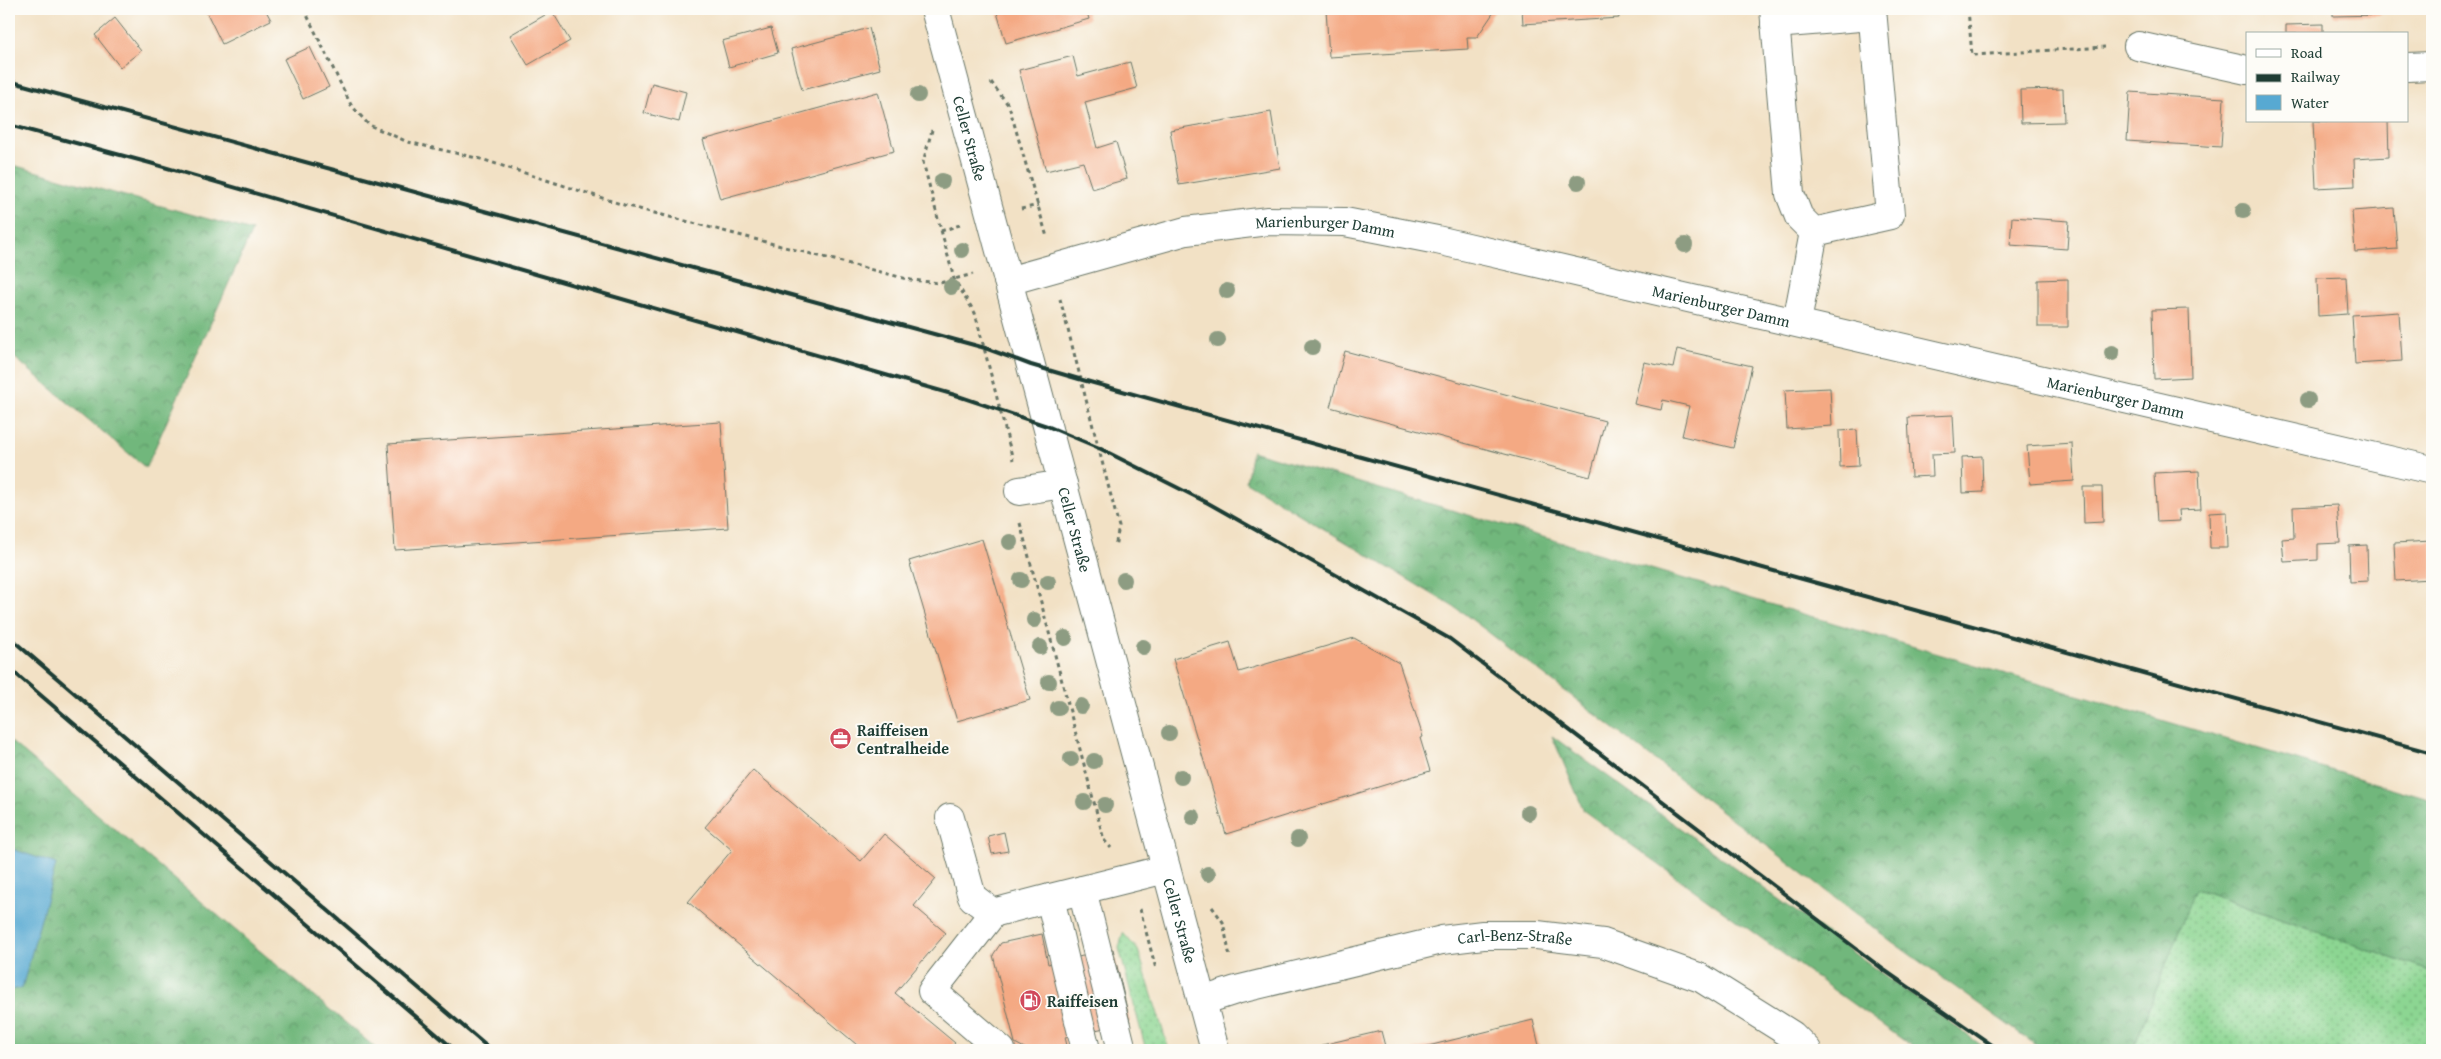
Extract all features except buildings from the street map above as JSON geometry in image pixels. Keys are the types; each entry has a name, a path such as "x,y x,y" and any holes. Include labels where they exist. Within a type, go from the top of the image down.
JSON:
{"street":[{"name":"Celler Straße","path":"935,9 1215,1050"},
{"path":"1872,12 1890,216 1814,232 1799,217 1790,194 1775,17 1872,12"},
{"path":"2138,46 2246,70"},
{"path":"2408,67 2432,66"},
{"name":"Marienburger Damm","path":"1008,281 1186,231 1268,222 1345,222 1437,240 2432,470"},
{"path":"1796,322 1814,232"},
{"path":"1018,491 1063,484"},
{"path":"950,818 972,897 993,913"},
{"path":"1001,1050 932,991 993,913 1166,869"},
{"path":"1082,890 1122,1050"},
{"path":"1050,898 1086,1050"},
{"name":"Carl-Benz-Straße","path":"1202,1001 1236,990 1442,940 1483,935 1537,935 1602,943 1701,978 1792,1035 1807,1050"}],"path":[{"path":"304,9 351,105 369,125 400,138 481,159 624,205 911,280 940,282 954,279"},
{"path":"1968,9 1972,55 2138,46"},
{"path":"1009,106 1048,240"},
{"path":"923,162 954,279 975,313 1011,449"},
{"path":"1023,208 1039,205"},
{"path":"941,230 961,225"},
{"path":"1058,292 1119,527"},
{"path":"1018,491 1020,527 1104,840 1132,877"}],"green space":[{"path":"9,164 252,231 146,468 9,353"},
{"path":"1252,451 2432,800 2432,972 2195,889 2133,1050 2043,1050 1891,941 1462,612 1246,482"},
{"path":"1552,736 1988,1050 1917,1050 1584,811"},
{"path":"9,740 378,1050 9,1050 9,990 22,988 56,864 9,848"},
{"path":"2194,889 2432,972 2432,1045 2430,1050 2133,1050"},
{"path":"1123,933 1138,950 1169,1050 1146,1050 1119,948"}],"water":[{"path":"9,848 56,864 22,988 9,990"}],"railway":[{"path":"9,81 985,348 1031,365 1079,379 2432,753"},
{"path":"9,125 150,163 955,395 1047,426 1097,447 1208,503 1450,639 1884,970 1999,1050"},
{"path":"9,637 491,1050"},
{"path":"9,668 455,1050"}],"place":[{"name":"Raiffeisen Centralheide","path":"841,739"},
{"name":"Raiffeisen","path":"1031,1001"}]}
